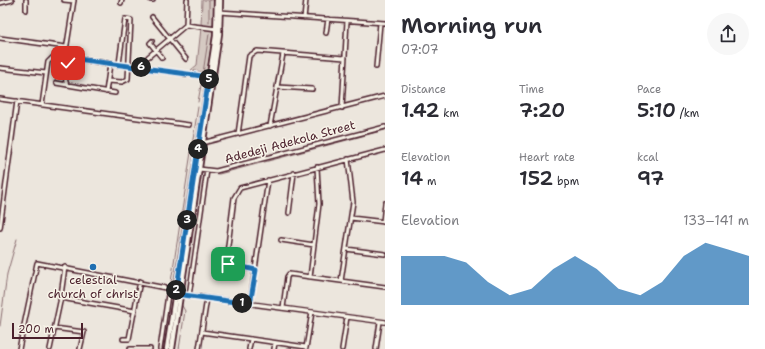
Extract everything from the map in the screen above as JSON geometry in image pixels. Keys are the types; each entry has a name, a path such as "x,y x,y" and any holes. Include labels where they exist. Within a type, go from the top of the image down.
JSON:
{"main road":[{"path":"172,349 177,293 220,34 219,12 216,0"},
{"path":"167,349 199,169 209,77 220,0"}],"street":[{"path":"0,3 12,0"},
{"path":"26,0 26,10"},
{"path":"64,0 74,0 65,57"},
{"path":"186,25 187,0"},
{"path":"304,18 306,0"},
{"path":"219,12 385,23"},
{"path":"152,17 186,59"},
{"path":"108,81 126,81 131,20 125,19 119,64"},
{"path":"326,34 328,19"},
{"path":"342,108 347,21"},
{"path":"376,67 380,23"},
{"path":"148,57 186,25 217,29"},
{"path":"0,38 66,47"},
{"path":"152,41 150,43 162,58"},
{"path":"122,43 129,45"},
{"path":"238,134 249,56 257,51 345,58"},
{"path":"270,126 283,54"},
{"path":"42,105 48,62 51,57 65,57 209,77"},
{"path":"67,85 68,63 70,58"},
{"path":"106,92 110,64"},
{"path":"0,68 46,73"},
{"path":"56,83 115,93"},
{"path":"277,87 312,89"},
{"path":"201,144 385,96"},
{"path":"0,99 189,126"},
{"path":"0,228 17,102"},
{"name":"Adedeji Adekola Street","path":"199,169 222,169 385,127"},
{"path":"256,270 232,266 226,260 234,198 237,191 243,186 385,150"},
{"path":"342,281 353,196 348,159"},
{"path":"310,277 319,204 317,167"},
{"path":"189,296 207,170"},
{"path":"289,213 294,173"},
{"path":"250,304 268,180"},
{"path":"351,218 384,222 385,203"},
{"path":"281,240 314,245"},
{"path":"346,248 385,254"},
{"path":"19,349 37,263 140,281 169,288 177,293 189,296 385,322"},
{"path":"50,349 61,298 65,267"},
{"path":"283,308 288,275 291,274 385,287"},
{"path":"123,339 129,339 140,281"},
{"path":"160,349 169,288"},
{"path":"61,298 135,311"},
{"path":"199,349 207,298"},
{"path":"202,332 306,348 312,312"},
{"path":"342,349 347,317"},
{"path":"376,349 380,322"},
{"path":"54,328 84,332 80,349"},
{"path":"249,349 251,339"},
{"path":"274,349 275,343"},
{"path":"130,349 150,349"}],"shaded area":[{"path":"202,0 214,0 215,19 207,73 191,70 197,65 201,28 204,28 204,25 201,25"}],"waterway":[{"path":"209,0 209,23"},
{"path":"203,73 209,34"},
{"path":"198,102 202,80"},
{"path":"173,285 171,282 198,107"},
{"path":"209,173 219,174 385,130"},
{"path":"0,326 7,274 17,239"},
{"path":"179,349 185,311 181,304"}],"place":[{"name":"celestial church of christ","path":"93,267"}],"route":[{"path":"68,63 70,58 209,77 176,294 250,304 256,270 228,264"}]}
